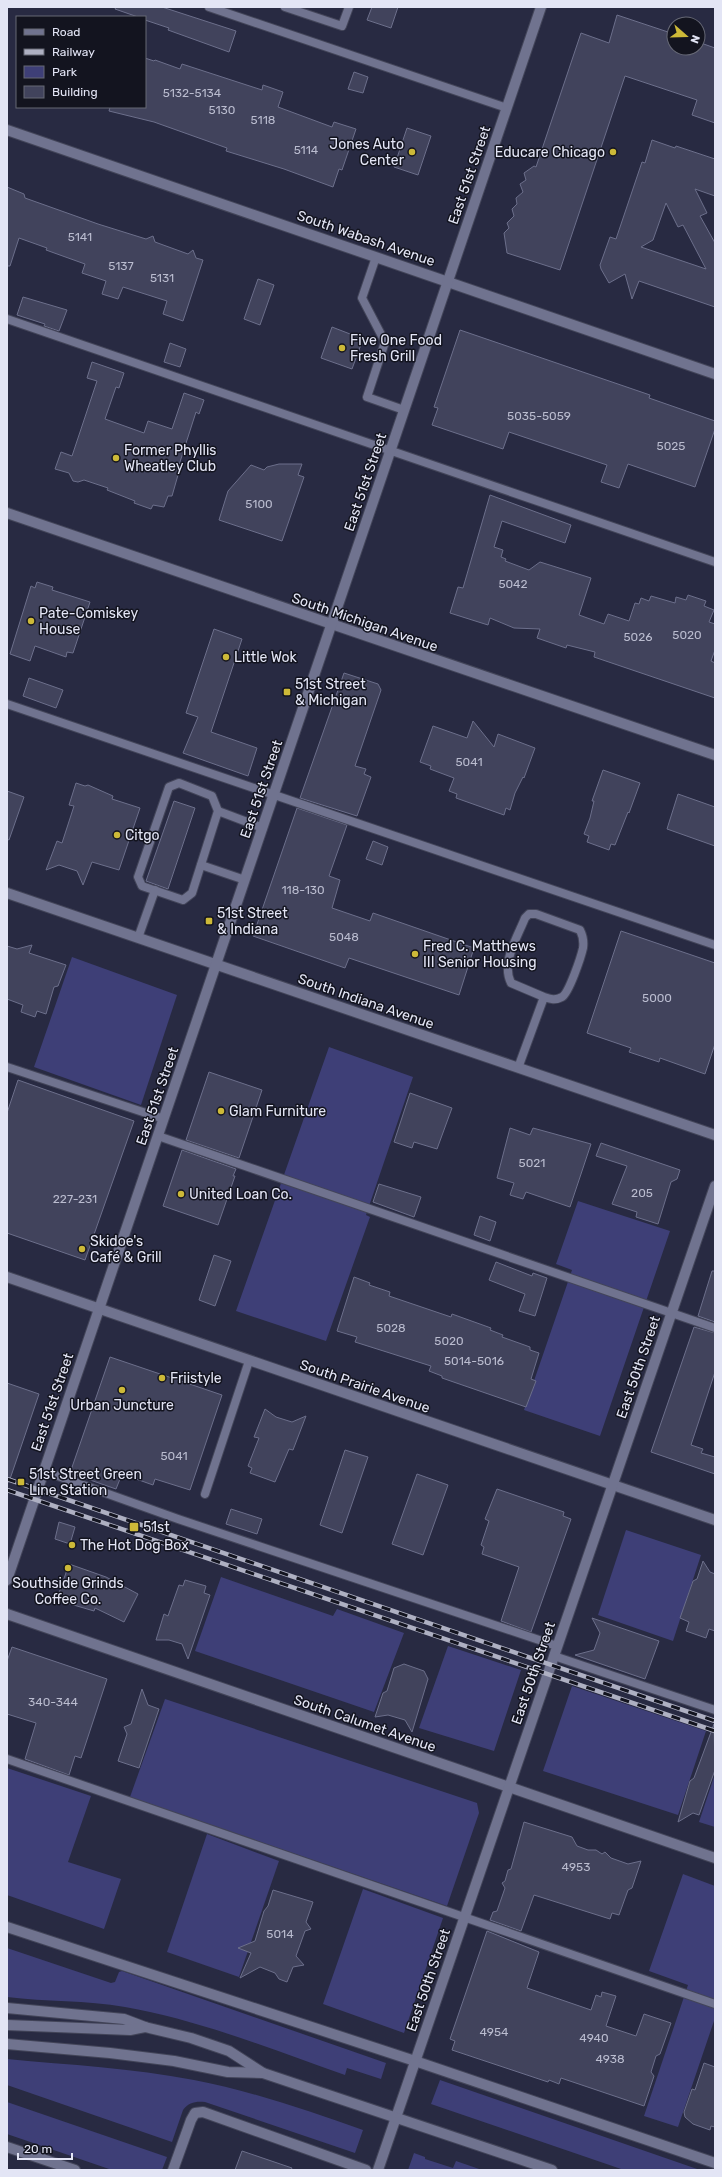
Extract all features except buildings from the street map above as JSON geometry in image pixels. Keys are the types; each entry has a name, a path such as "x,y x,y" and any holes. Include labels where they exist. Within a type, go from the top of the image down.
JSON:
{"street":[{"name":"East 51st Street","path":"7,1580 541,7"},
{"name":"South Wabash Avenue","path":"7,130 715,374"},
{"name":"South Michigan Avenue","path":"7,513 715,755"},
{"name":"South Indiana Avenue","path":"7,893 715,1135"},
{"name":"East 50th Street","path":"378,2170 715,1186"},
{"name":"South Prairie Avenue","path":"7,1277 612,1486 715,1520"},
{"name":"South Calumet Avenue","path":"7,1614 715,1858"},
{"path":"7,1927 416,2061 715,2163"},
{"path":"7,2008 124,2019 145,2027 190,2038 229,2051 263,2073 552,2170"},
{"path":"7,2025 130,2030 145,2027"},
{"path":"7,2044 110,2053 174,2061 228,2072 263,2073"},
{"path":"173,2170 190,2120 195,2113 203,2112 366,2170"},
{"path":"7,2147 75,2170"}],"lane":[{"path":"209,7 507,108"},
{"path":"286,7 297,9 342,26 349,7"},
{"path":"376,257 362,298 385,342 367,396 404,410"},
{"path":"7,319 715,562"},
{"path":"7,704 273,796 715,945"},
{"path":"179,783 212,796 218,811 201,865 192,893 183,900 142,886 138,877 170,788 179,783"},
{"path":"218,811 263,828"},
{"path":"201,865 245,880"},
{"path":"138,938 155,890"},
{"path":"529,914 536,914 580,930 583,937 583,949 567,990 562,997 553,1000 544,997 511,983 506,974 507,965 525,918 529,914"},
{"path":"518,1068 544,997"},
{"path":"7,1067 164,1119"},
{"path":"158,1136 715,1328"},
{"path":"205,1494 250,1361"},
{"path":"44,1471 178,1519 558,1646"},
{"path":"554,1656 715,1710"},
{"path":"7,1758 715,2004"}],"green space":[{"path":"72,957 177,995 141,1105 34,1067"},
{"path":"329,1047 413,1077 366,1215 370,1217 326,1341 236,1311"},
{"path":"578,1201 670,1231 600,1436 524,1410 572,1270 556,1264"},
{"path":"626,1530 701,1555 673,1641 598,1615"},
{"path":"221,1577 333,1616 337,1609 404,1633 374,1712 195,1651"},
{"path":"448,1646 521,1670 494,1751 419,1728"},
{"path":"572,1686 706,1731 678,1815 543,1771"},
{"path":"165,1699 477,1803 479,1813 447,1906 130,1797"},
{"path":"7,1768 91,1796 68,1862 121,1879 104,1929 7,1895"},
{"path":"715,1774 715,1827 699,1822"},
{"path":"207,1834 279,1861 239,1977 167,1952"},
{"path":"683,1874 715,1886 715,2018 678,2127 644,2116 688,1985 649,1971"},
{"path":"363,1889 443,1918 404,2033 323,2004"},
{"path":"7,1948 111,1983 115,1982 119,1972 122,1971 386,2063 381,2079 347,2068 345,2075 236,2036 153,2013 96,2003 7,1997"},
{"path":"7,2059 124,2070 194,2080 258,2096 363,2130 355,2153 205,2102 199,2102 185,2107 172,2142 7,2085"},
{"path":"440,2080 700,2170 624,2170 431,2104"},
{"path":"7,2102 167,2157 162,2170 112,2170 7,2134"},
{"path":"414,2153 425,2157 425,2159 453,2168 456,2161 482,2170 408,2170"}],"railway":[{"path":"7,1479 715,1721"},
{"path":"7,1490 715,1731"}],"place":[{"name":"Jones Auto Center","path":"412,152"},
{"name":"Educare Chicago","path":"613,152"},
{"name":"Five One Food Fresh Grill","path":"342,348"},
{"name":"Former Phyllis Wheatley Club","path":"116,458"},
{"name":"Pate-Comiskey House","path":"31,621"},
{"name":"Little Wok","path":"226,657"},
{"name":"51st Street & Michigan","path":"287,692"},
{"name":"Citgo","path":"117,835"},
{"name":"51st Street & Indiana","path":"209,921"},
{"name":"Fred C. Matthews III Senior Housing","path":"415,954"},
{"name":"Glam Furniture","path":"221,1111"},
{"name":"United Loan Co.","path":"181,1194"},
{"name":"Skidoe's Café & Grill","path":"82,1249"},
{"name":"Friistyle","path":"162,1378"},
{"name":"Urban Juncture","path":"122,1390"},
{"name":"51st Street Green Line Station","path":"21,1482"},
{"name":"51st","path":"134,1527"},
{"name":"The Hot Dog Box","path":"72,1545"},
{"name":"Southside Grinds Coffee Co.","path":"68,1568"}]}
